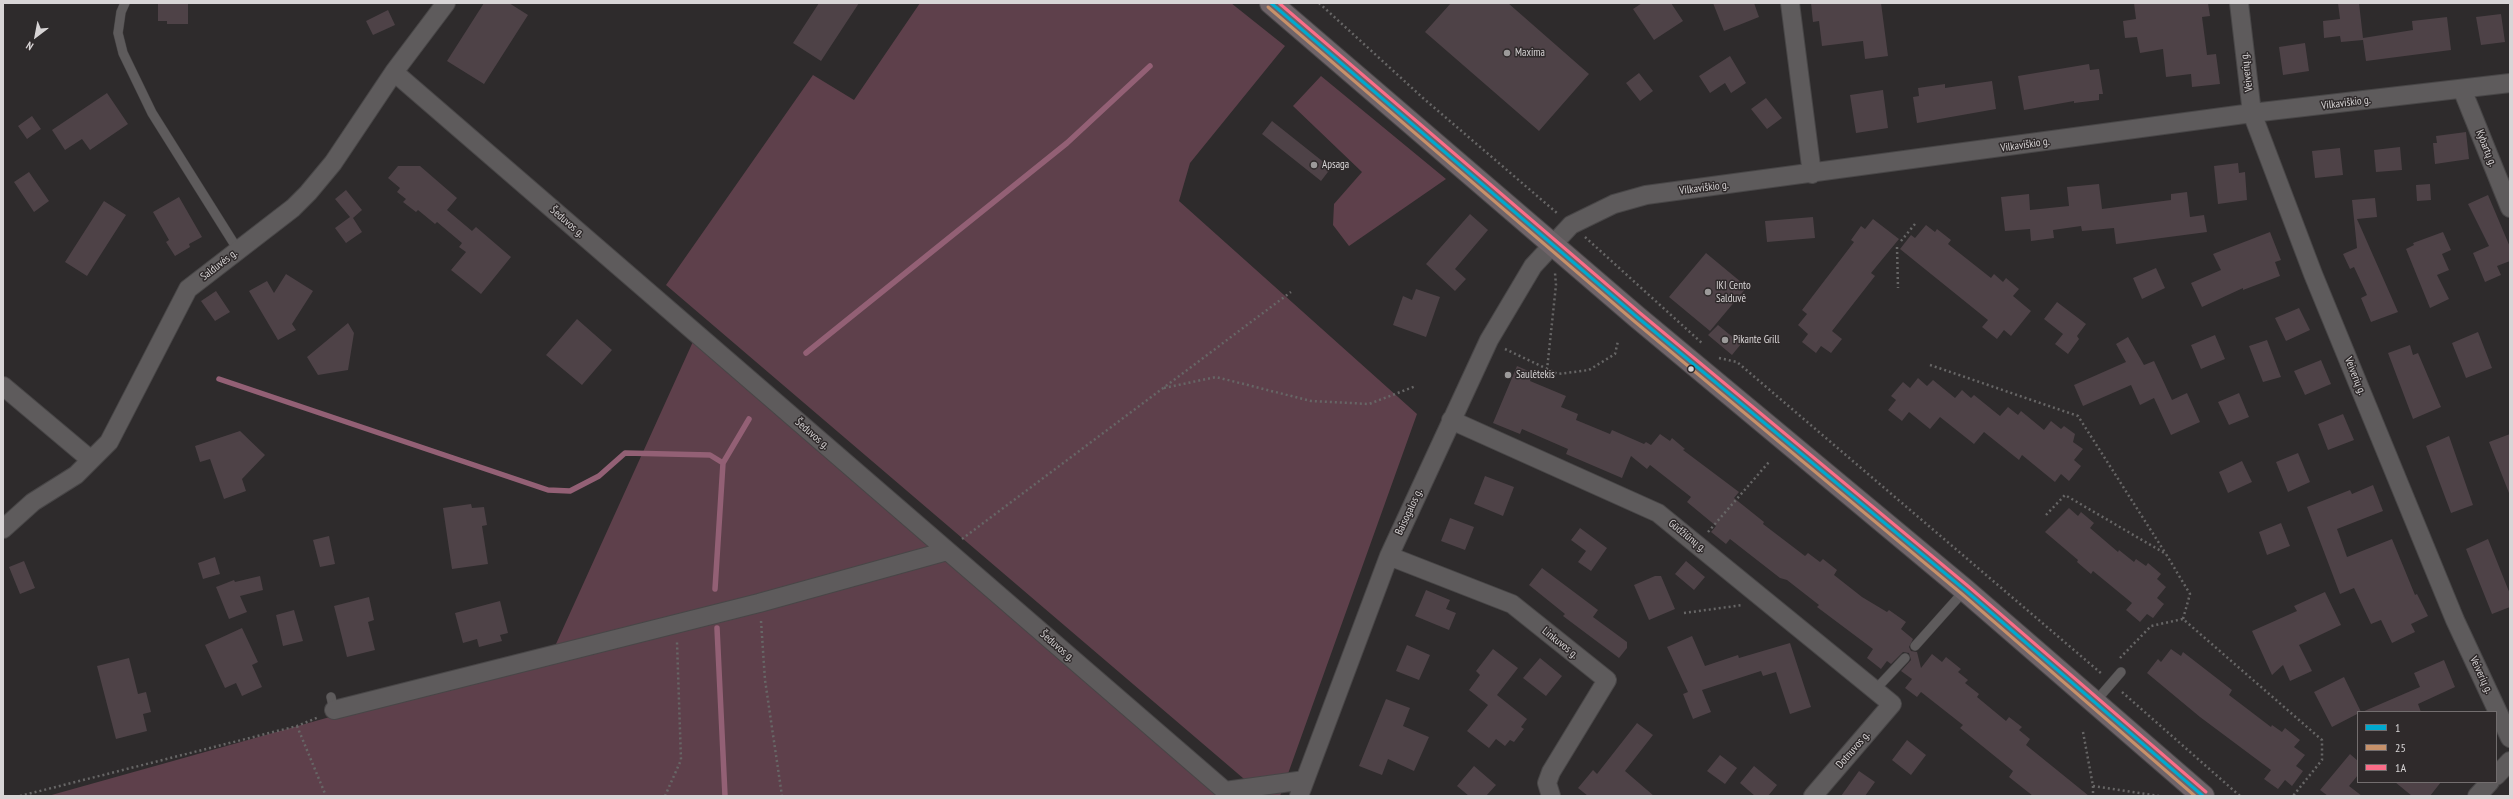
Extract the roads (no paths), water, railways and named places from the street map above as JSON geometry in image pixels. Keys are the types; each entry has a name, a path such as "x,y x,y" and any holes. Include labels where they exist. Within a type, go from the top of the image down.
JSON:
{"highway":[{"path":"1271,3 1553,244 1965,590 2203,796"}],"street":[{"name":"Salduvės g.","path":"3,529 33,502 76,475 108,442 188,289 293,208 308,193 333,163 394,72 446,3"},
{"path":"1790,3 1812,174"},
{"name":"Veiverių g.","path":"2239,3 2252,114 2314,274 2449,606 2510,738"},
{"name":"Šeduvos g.","path":"394,72 1228,794"},
{"name":"Vilkaviškio g.","path":"1553,244 1571,225 1614,204 1646,195 2252,114 2510,83"},
{"name":"Kybartų g.","path":"2462,89 2510,208"},
{"name":"Baisogalos g.","path":"1302,788 1389,556 1489,340 1533,266 1553,244"},
{"path":"3,386 91,460"},
{"name":"Gūdžiūnų g.","path":"1452,420 1658,513 1892,704"},
{"path":"332,704 676,624 759,603 947,551"},
{"name":"Linkuvos g.","path":"1389,556 1512,604 1607,680 1551,772 1546,783 1551,796"},
{"name":"Dotnuvos g.","path":"1813,796 1892,704"},
{"path":"2497,775 2510,761"},
{"path":"2477,796 2489,783"},
{"path":"1228,794 1302,788"}],"lane":[{"path":"125,3 121,12 118,33 123,53 152,113 238,250"},
{"path":"1916,646 1965,590"},
{"path":"1875,690 1905,658"},
{"path":"2095,702 2121,672"}],"waterway":[{"path":"806,353 1067,143 1150,66"},
{"path":"219,379 548,490 570,491 599,476 625,453 710,455 723,463"},
{"path":"715,589 723,463 749,419"},
{"path":"717,628 725,796"}],"place":[{"name":"Maxima","path":"1507,53"},
{"name":"Apsaga","path":"1314,165"},
{"name":"IKI Cento Salduvė","path":"1708,292"},
{"name":"Pikante Grill","path":"1725,340"},
{"name":"Saulėtekis","path":"1508,375"}]}
